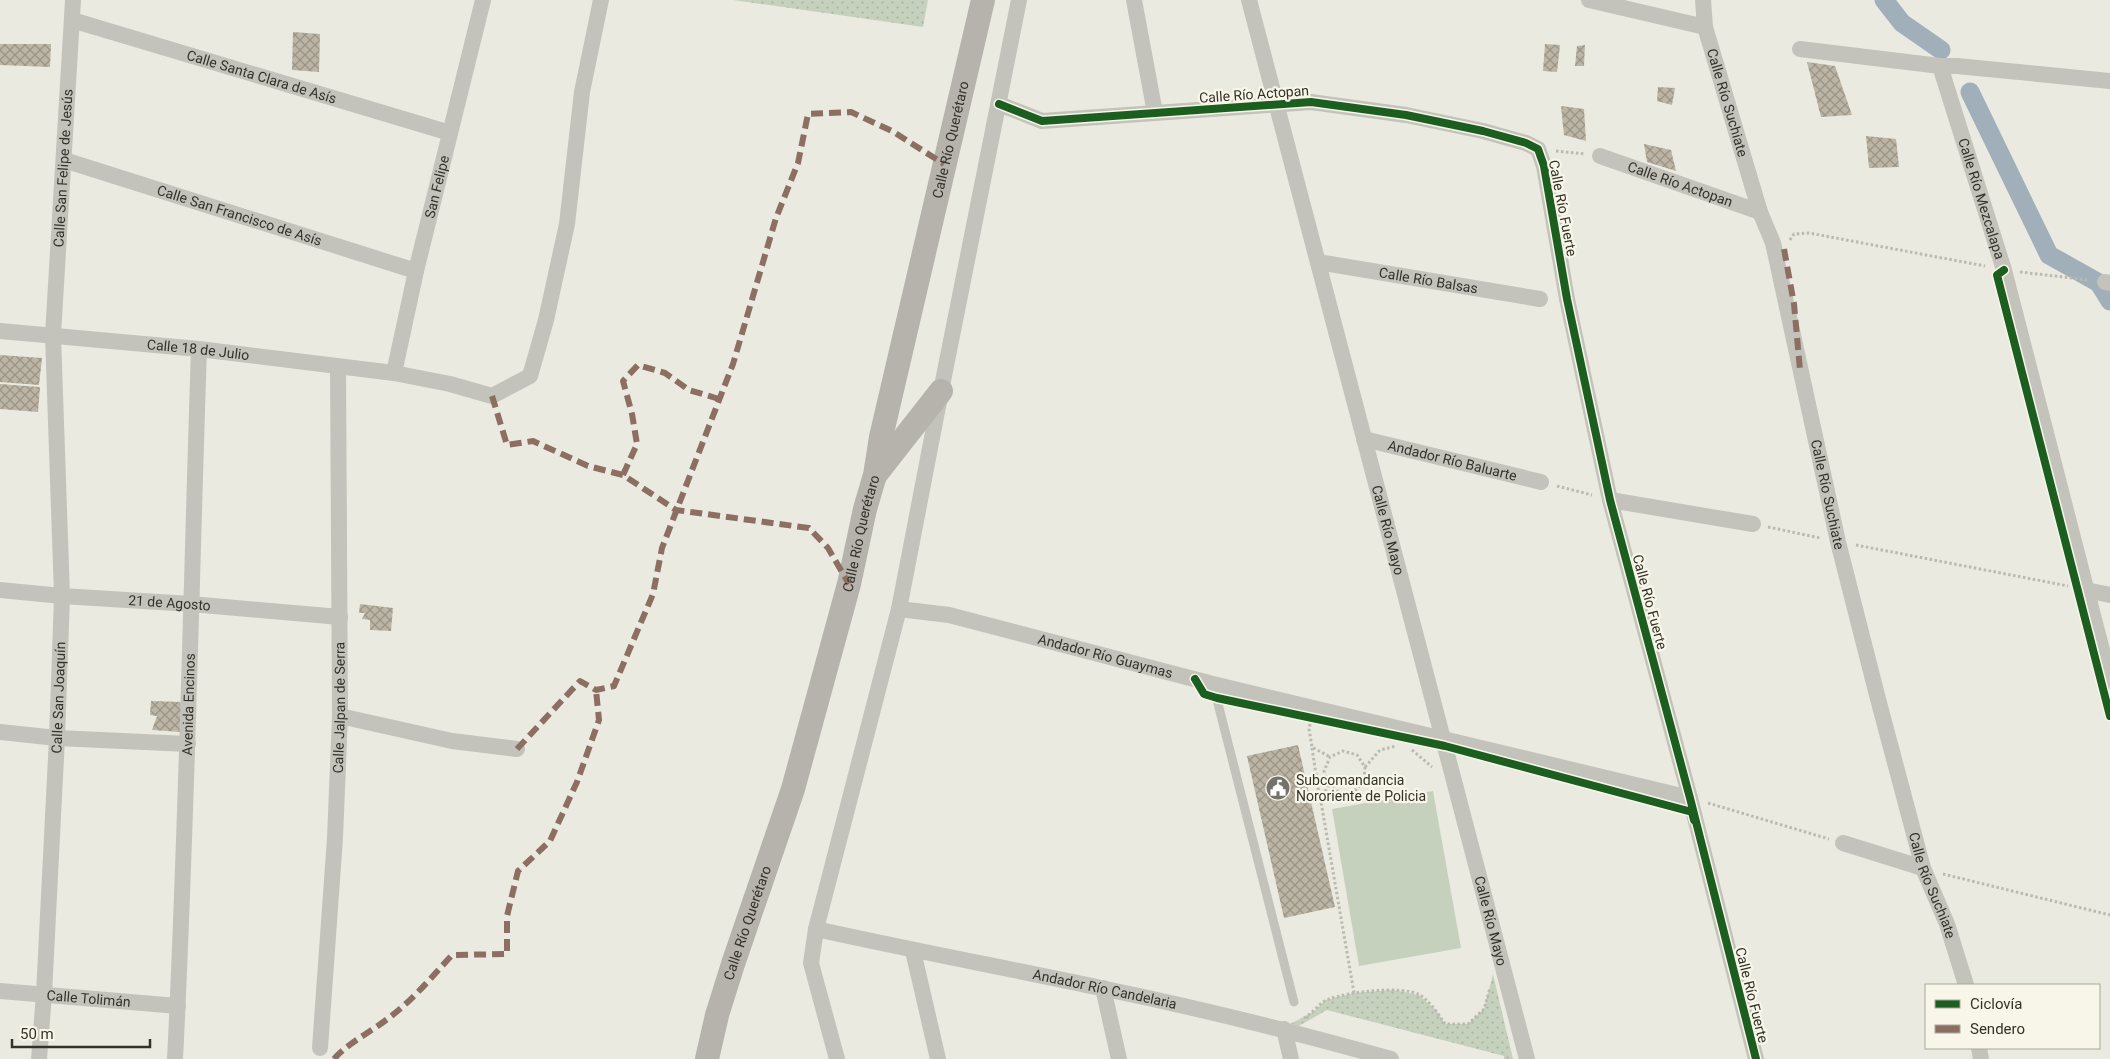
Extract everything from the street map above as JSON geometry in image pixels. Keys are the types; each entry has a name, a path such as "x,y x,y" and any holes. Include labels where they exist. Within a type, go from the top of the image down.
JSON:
{"main road":[{"name":"Calle Río Querétaro","path":"707,1059 717,1015 733,964 793,789 849,584 865,509 875,475 881,436 983,0"},
{"path":"875,475 941,391"}],"street":[{"name":"Calle San Felipe de Jesús","path":"53,335 73,0"},
{"name":"San Felipe","path":"394,373 416,271 482,0"},
{"name":"Calle 18 de Julio","path":"0,331 199,349 394,373 450,384 492,396 530,376 546,320 567,224 582,92 601,0"},
{"path":"837,1059 811,963 816,929 899,609 1019,0"},
{"path":"1134,0 1155,114"},
{"name":"Calle Río Mayo","path":"1249,0 1527,1059"},
{"path":"1589,0 1705,26"},
{"name":"Calle Río Suchiate","path":"1702,0 1705,26 1760,212 1772,243 1838,542 1922,868 1947,924 1966,984"},
{"name":"Calle Santa Clara de Asís","path":"72,20 450,133"},
{"path":"1800,49 1940,66 2110,81"},
{"name":"Calle Río Mezcalapa","path":"1940,66 2004,270 2110,681"},
{"name":"Calle Río Actopan","path":"999,104 1042,121 1311,102 1406,114 1484,131 1526,143 1538,149"},
{"name":"Calle Río Fuerte","path":"1538,149 1544,166 1567,299 1610,500 1690,798 1756,1059"},
{"name":"Calle Río Actopan","path":"1600,156 1760,212"},
{"name":"Calle San Francisco de Asís","path":"64,160 416,271"},
{"name":"Calle Río Balsas","path":"1318,262 1540,299"},
{"name":"Calle San Joaquín","path":"39,1059 57,738 62,596 53,335"},
{"name":"Avenida Encinos","path":"175,1059 188,744 190,604 199,349"},
{"name":"Calle Jalpan de Serra","path":"320,1048 335,838 340,716 338,367"},
{"name":"Andador Río Baluarte","path":"1364,439 1541,482"},
{"path":"1610,500 1752,524"},
{"name":"21 de Agosto","path":"0,590 340,617"},
{"path":"2086,590 2110,594"},
{"name":"Andador Río Guaymas","path":"899,609 949,615 1213,684 1690,798"},
{"path":"340,716 452,741 517,749"},
{"path":"0,732 57,738 188,744"},
{"path":"1843,843 1922,868"},
{"name":"Andador Río Candelaria","path":"816,929 913,951 1103,988 1284,1029 1391,1059"},
{"path":"913,951 938,1059"},
{"path":"1103,988 1119,1059"},
{"name":"Calle Tolimán","path":"0,991 178,1006"},
{"path":"1284,1029 1291,1059"}],"lane":[{"path":"1213,684 1294,1002"}],"path":[{"path":"1538,149 1600,156"},
{"path":"1789,242 1794,234 1809,233 2004,270"},
{"path":"2027,273 2107,283"},
{"path":"1541,482 1610,500"},
{"path":"1752,524 2060,585"},
{"path":"1302,716 1321,720"},
{"path":"1312,718 1309,729 1320,802 1354,993"},
{"path":"1365,766 1357,755 1343,751 1330,757 1324,771 1328,785 1340,793 1354,792 1364,781 1365,766 1380,750 1405,743"},
{"path":"1312,747 1330,757"},
{"path":"1411,749 1456,789"},
{"path":"1320,802 1328,785"},
{"path":"1690,798 1843,843"},
{"path":"1922,868 2110,915"},
{"path":"1284,1029 1313,1012 1326,1000 1354,993 1393,990 1419,995 1436,1010 1444,1024 1468,1024 1484,1009 1500,957"}],"green space":[{"path":"733,0 928,0 923,27"},
{"path":"1433,791 1461,948 1359,966 1332,809"},
{"path":"1493,974 1513,1059 1504,1059 1504,1056 1327,1010 1297,1027 1286,1026 1313,1012 1326,1000 1354,993 1393,990 1419,995 1436,1010 1445,1024 1468,1024 1484,1009"}],"building":[{"path":"293,32 320,34 319,72 292,70"},
{"path":"0,44 51,44 50,67 0,65"},
{"path":"1545,44 1560,45 1557,72 1543,71"},
{"path":"1585,45 1584,66 1575,66 1577,46"},
{"path":"1807,62 1835,66 1852,115 1821,117"},
{"path":"1658,87 1675,88 1672,105 1657,101"},
{"path":"1561,106 1584,109 1586,141 1564,135"},
{"path":"1866,136 1896,139 1899,167 1869,168"},
{"path":"1644,144 1671,150 1676,171 1647,162"},
{"path":"0,355 42,358 39,385 0,382"},
{"path":"0,384 40,387 38,412 0,409"},
{"path":"360,604 393,608 391,631 370,630 370,620 362,619 365,613 359,613"},
{"path":"151,701 182,702 181,732 152,730 157,716 150,715"},
{"path":"1298,745 1335,907 1284,918 1247,756"}],"waterway":[{"path":"1884,0 1902,23 1941,50"},
{"path":"1970,92 2049,255 2099,283 2110,301"}],"marked path":[{"path":"517,749 580,681 596,690 614,686 653,594 662,548 733,364 776,218 798,163 808,114 851,112 892,131 944,164"},
{"path":"1784,249 1794,304 1800,370"},
{"path":"623,475 637,444 632,414 623,381 638,365 665,373 689,390 719,399"},
{"path":"492,396 507,445 533,441 588,466 623,475 676,510 809,528 828,548 849,584"},
{"path":"334,1059 404,1005 452,955 507,954 507,916 518,871 550,841 577,782 599,720 596,690"}],"cycle path":[{"path":"999,104 1042,121 1311,102 1406,115 1483,131 1526,143 1538,149 1544,166 1567,299 1610,500 1690,798 1756,1059"},
{"path":"2004,270 1997,275 2110,716"},
{"path":"1195,679 1204,694 1217,698 1445,746 1692,812 1694,820"}],"place":[{"name":"Subcomandancia Nororiente de Policia","path":"1278,788"}]}
